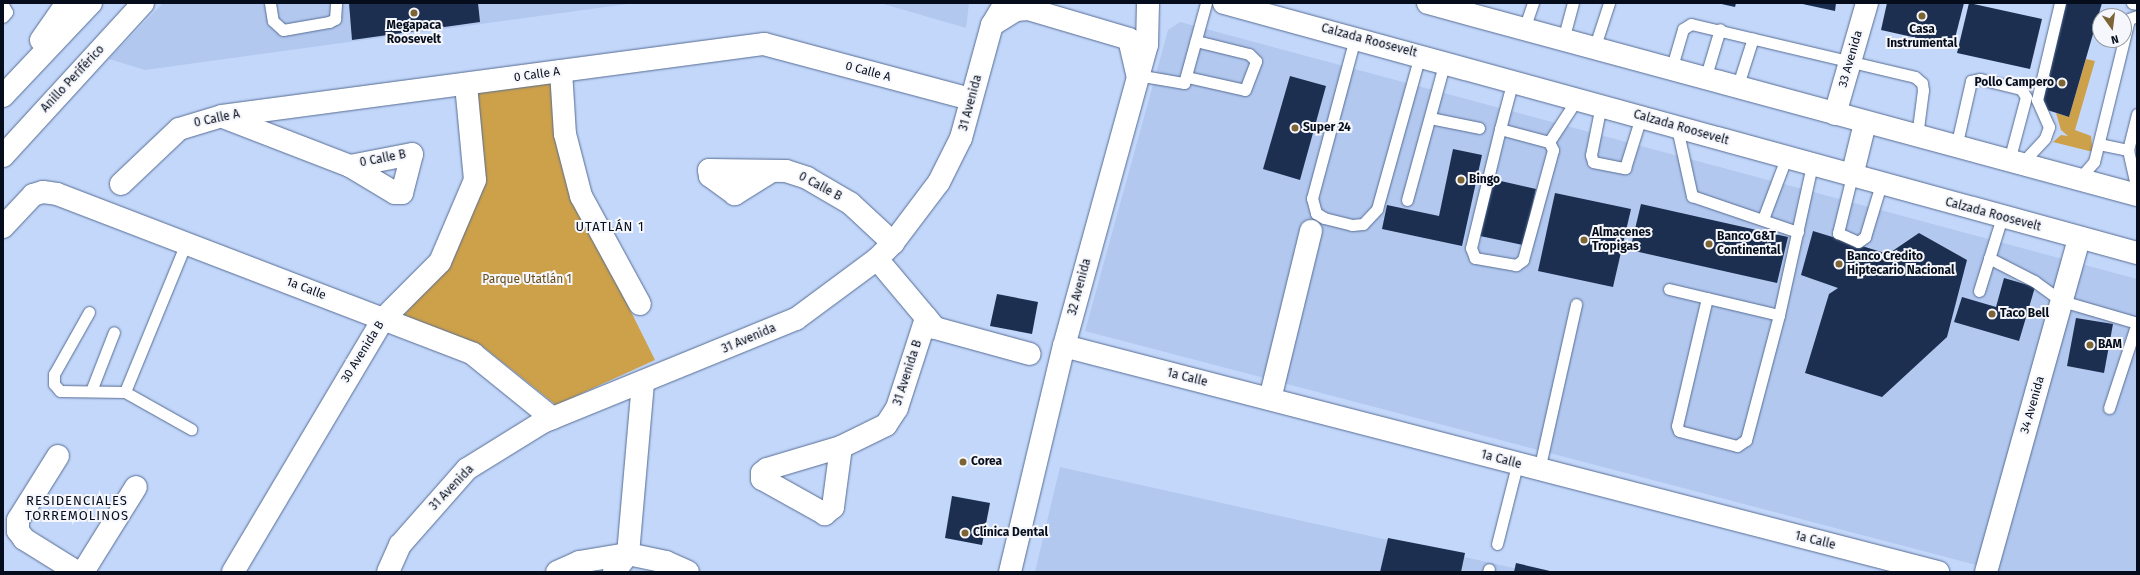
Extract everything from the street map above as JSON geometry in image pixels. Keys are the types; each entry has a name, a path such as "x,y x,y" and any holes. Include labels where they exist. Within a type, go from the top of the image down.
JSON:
{"main road":[{"path":"3,96 91,3"},
{"name":"Anillo Periférico","path":"3,156 143,3"},
{"name":"31 Avenida","path":"388,572 400,545 467,469 552,418 643,383 796,319 877,259 893,243 939,182 961,138 992,25 1006,3"},
{"name":"32 Avenida","path":"1010,572 1064,346 1146,44 1148,3"},
{"name":"Calzada Roosevelt","path":"1224,3 1420,54 1677,128 2137,253"},
{"path":"1428,3 1482,10 1524,29 1594,49 2137,195"},
{"name":"33 Avenida","path":"1835,114 1867,3"},
{"path":"27,70 45,34 65,4"},
{"path":"992,25 1016,10 1028,9 1129,39 1137,75"},
{"name":"0 Calle A","path":"121,184 179,128 222,116 764,44 971,99"},
{"path":"561,71 565,134 581,196 640,304"},
{"name":"30 Avenida B","path":"233,572 384,318 440,262 475,180 466,84"},
{"name":"0 Calle B","path":"222,116 350,166"},
{"path":"1852,176 1865,122"},
{"name":"0 Calle B","path":"709,170 710,176 734,194 772,171 786,171 817,183 850,203 893,243"},
{"name":"1a Calle","path":"3,228 29,199 43,192 186,243 384,318 473,354 552,418"},
{"path":"1270,399 1311,231"},
{"name":"34 Avenida","path":"1986,572 2079,238"},
{"path":"877,259 935,328 1030,354"},
{"name":"31 Avenida B","path":"841,447 886,425 893,417 926,318"},
{"name":"1a Calle","path":"1064,346 1517,465 1938,572"},
{"path":"614,572 628,554 643,383"},
{"path":"58,456 18,520 18,531 24,539 77,572"},
{"path":"83,572 136,487"},
{"path":"557,572 579,562 628,554 666,562 688,572"}],"lane":[{"path":"270,3 273,21 283,30 329,22 335,19 336,3"},
{"path":"1137,75 1176,84 1184,83 1187,77 1206,3"},
{"path":"1524,29 1533,3"},
{"path":"1563,40 1573,3"},
{"path":"1594,49 1608,3"},
{"path":"2015,163 2045,138 2049,127 2037,100 2060,3"},
{"path":"2132,3 2137,4"},
{"path":"2080,179 2094,162 2129,20 2137,16"},
{"path":"1671,70 1684,30 1691,24 1720,29 1849,64 1915,77 1922,83 1917,136"},
{"path":"1705,79 1720,29"},
{"path":"1355,38 1312,198 1316,213 1324,218 1352,225 1363,224 1378,209 1420,54"},
{"path":"1737,88 1753,38"},
{"path":"1187,77 1245,90 1256,61 1249,54 1196,41"},
{"path":"1407,200 1445,61"},
{"path":"1956,147 1971,81 1980,79 2021,89 2026,97 2015,163"},
{"path":"1500,129 1549,142 1553,150 1522,260 1516,265 1475,258 1471,248 1500,129 1513,80"},
{"path":"1549,142 1577,98"},
{"path":"1601,105 1590,155 1593,162 1625,168 1641,117"},
{"path":"2137,114 2128,150 2137,190"},
{"path":"1430,118 1479,128"},
{"path":"1677,128 1692,196 1798,232"},
{"path":"2099,144 2128,150"},
{"path":"1763,219 1786,158"},
{"path":"1707,298 1677,426 1679,431 1737,446 1746,440 1779,315 1812,165"},
{"path":"1852,176 1838,233 1858,242 1865,237 1881,184"},
{"path":"1979,291 2002,217"},
{"path":"125,392 186,243"},
{"path":"1989,258 2034,281 2062,301 2137,323 2109,408"},
{"path":"1669,289 1779,315"},
{"path":"1539,470 1576,304"},
{"path":"89,312 54,379 60,391 125,392 191,429"},
{"path":"91,391 114,332"},
{"path":"1497,544 1517,465"}],"shaded area":[{"path":"163,3 635,3 145,70 109,59"},
{"path":"880,3 969,3 966,28"},
{"path":"1180,22 2137,279 2137,572 2003,572 1085,331 1168,30"},
{"path":"1060,467 1532,572 1035,572"}],"green space":[{"path":"2086,59 2095,61 2075,130 2091,136 2093,152 2053,142 2061,135 2068,136 2061,130 2056,113 2069,117"},
{"name":"Parque Utatlán 1","path":"566,77 592,233 655,360 556,405 481,345 402,317 446,268 484,182 473,88"}],"building":[{"name":"Megapaca Roosevelt","path":"349,3 478,3 480,22 352,40"},
{"path":"1717,3 1736,3 1735,7"},
{"path":"1798,3 1836,3 1835,11"},
{"name":"Casa Instrumental","path":"1887,3 1964,3 1953,46 1881,30"},
{"path":"1969,3 2042,19 2030,69 1957,53"},
{"name":"Pollo Campero","path":"2065,3 2102,3 2101,8 2092,8 2092,38 2069,117 2038,107"},
{"name":"Super 24","path":"1290,76 1326,86 1300,180 1263,169"},
{"name":"Bingo","path":"1453,149 1482,155 1462,246 1382,229 1387,205 1439,216"},
{"path":"1492,179 1536,189 1523,245 1480,236"},
{"name":"Almacenes Tropigas","path":"1555,193 1631,209 1613,287 1538,271"},
{"name":"Banco G&T Continental","path":"1641,204 1788,237 1777,283 1630,250"},
{"path":"1813,231 1888,254 1919,233 1967,260 1947,337 1882,397 1805,373 1829,294 1838,288 1801,275"},
{"name":"Taco Bell","path":"2004,278 2035,287 2019,341 1954,322 1962,297 1996,307"},
{"path":"997,294 1038,302 1032,334 990,326"},
{"name":"BAM","path":"2076,318 2113,324 2104,373 2067,366"},
{"path":"952,496 990,503 982,545 945,538"},
{"path":"1388,538 1465,553 1461,572 1380,572"},
{"path":"1516,563 1550,571 1550,572 1514,572"}],"place":[{"name":"Megapaca Roosevelt","path":"414,13"},
{"name":"Casa Instrumental","path":"1922,16"},
{"name":"Pollo Campero","path":"2062,83"},
{"name":"Super 24","path":"1295,128"},
{"name":"Bingo","path":"1461,180"},
{"name":"Almacenes Tropigas","path":"1584,240"},
{"name":"Banco G&T Continental","path":"1709,244"},
{"name":"Banco Credito Hiptecario Nacional","path":"1839,264"},
{"name":"Taco Bell","path":"1992,314"},
{"name":"BAM","path":"2090,345"},
{"name":"Corea","path":"963,462"},
{"name":"Clínica Dental","path":"965,533"}],"district":[{"name":"UTATLÁN 1","path":"610,227"},
{"name":"RESIDENCIALES TORREMOLINOS","path":"77,510"}]}
